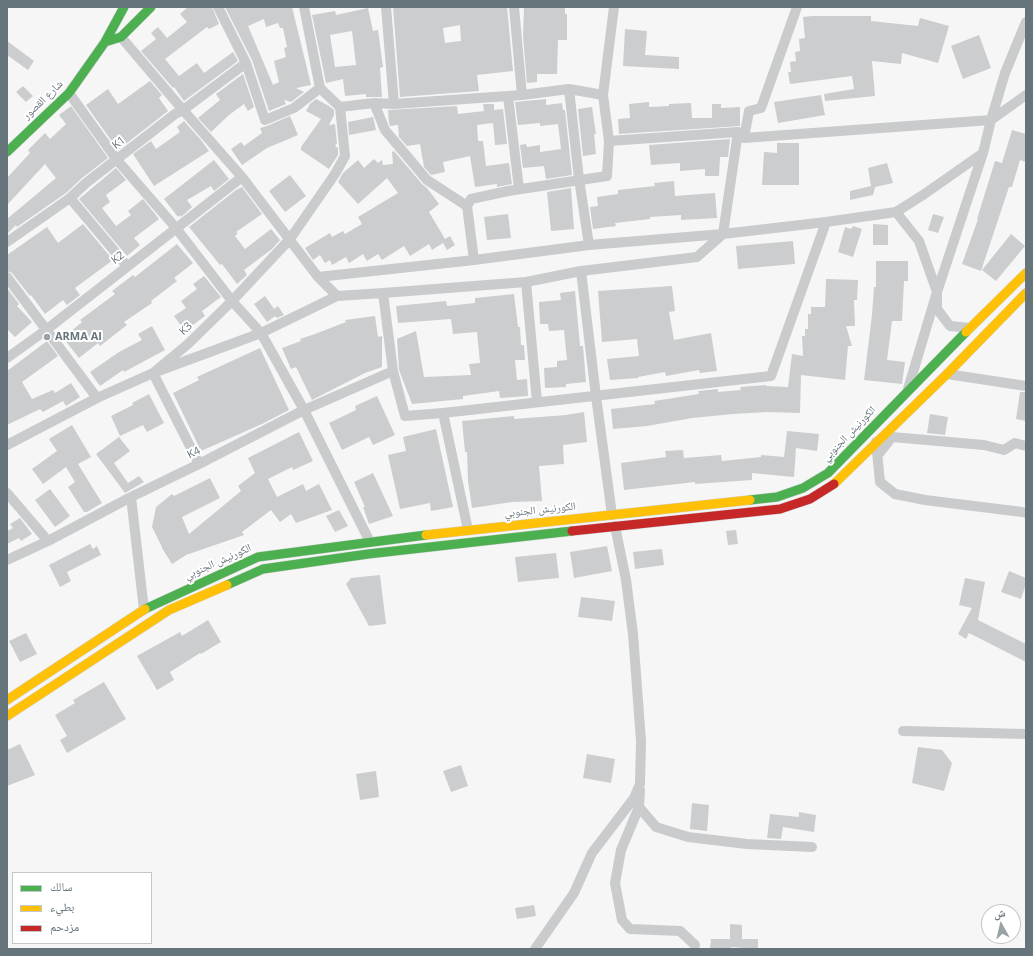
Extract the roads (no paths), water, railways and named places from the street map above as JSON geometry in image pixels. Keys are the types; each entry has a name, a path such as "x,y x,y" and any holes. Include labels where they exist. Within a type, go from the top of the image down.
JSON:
{"main road":[{"name":"شارع القصور","path":"7,152 69,93 105,42 124,7"},
{"path":"105,42 121,37 151,7"},
{"name":"الكورنيش الجنوبي","path":"7,700 144,610 258,557 468,530 777,497 803,488 828,473 1026,273"},
{"path":"7,716 170,610 262,569 368,554 780,509 810,499 835,482 947,374 1026,293"}],"street":[{"path":"218,7 246,63 265,120 294,108 320,88"},
{"path":"304,7 320,88 340,107 374,103 394,104 522,95 570,89 603,95"},
{"path":"386,7 394,104"},
{"path":"514,7 522,95"},
{"path":"474,260 467,206 471,199 519,189 607,176 609,141 603,95 614,7"},
{"path":"199,464 153,373 261,333 337,296 526,282 581,271 697,257 723,234 741,135 749,111 762,108 797,7"},
{"path":"907,392 937,292 983,153 1005,73 1026,22"},
{"path":"121,37 242,177 318,277 337,296"},
{"name":"K1","path":"7,242 70,198 86,183 175,114 183,110 246,63"},
{"path":"570,89 579,179 590,245"},
{"path":"69,93 117,160 176,228 232,301 261,333 304,410 370,542"},
{"path":"609,141 741,135 991,120 1026,95"},
{"path":"508,96 519,189"},
{"path":"374,103 384,130 427,180 467,206"},
{"name":"K3","path":"7,445 97,398 153,373 188,344 232,301 290,239 335,174 345,156 340,107"},
{"path":"318,277 474,260 590,245 723,234 896,212 923,196 983,153"},
{"name":"K2","path":"7,358 46,330 242,177"},
{"path":"70,198 127,266"},
{"path":"896,212 919,241 937,292 937,309 950,326 970,328"},
{"path":"383,293 393,372 405,416 771,376 826,222"},
{"path":"581,271 612,515"},
{"path":"7,277 97,398"},
{"path":"526,282 537,402"},
{"name":"K4","path":"7,560 48,541 131,497 304,410 393,372"},
{"path":"947,374 1026,386"},
{"path":"443,413 468,530"},
{"path":"878,455 892,437 984,445 1004,450 1014,443 1026,446"},
{"path":"876,442 880,482 895,494 925,500 1026,513"},
{"path":"7,493 48,541"},
{"path":"131,497 144,610"},
{"path":"615,526 626,580 633,634 641,741 639,807 621,850 615,883 622,920 630,928 680,931 695,945"},
{"path":"903,731 1026,734"},
{"path":"535,949 574,893 592,853 634,798 640,784"},
{"path":"639,807 656,827 688,837 747,844 812,847"}],"place":[{"name":"ARMA AI","path":"47,337"}]}
